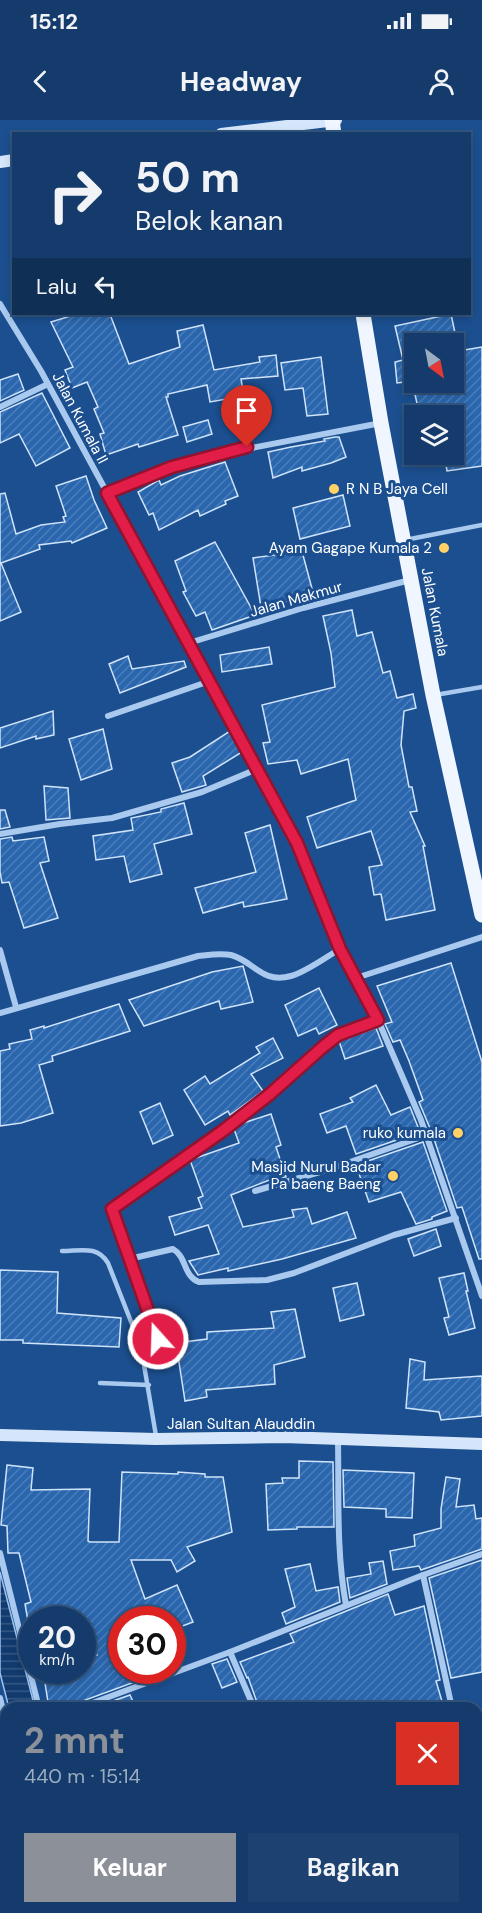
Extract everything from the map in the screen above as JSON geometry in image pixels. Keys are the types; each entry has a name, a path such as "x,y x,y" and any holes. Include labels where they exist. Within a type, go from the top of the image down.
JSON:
{"main road":[{"path":"237,132 333,120"},
{"name":"Jalan Kumala","path":"363,315 432,695 482,912"},
{"name":"Jalan Sultan Alauddin","path":"0,1435 156,1439 284,1437 482,1444"}],"street":[{"name":"Jalan Kumala II","path":"1,309 48,384 297,843 340,949 378,1020 427,1136 482,1296"},
{"path":"0,407 48,384"},
{"path":"107,493 172,467 210,456 247,447 381,423"},
{"name":"Jalan Makmur","path":"189,643 303,608 410,580"},
{"path":"108,716 210,681"},
{"path":"0,834 112,818 202,792 257,769"},
{"path":"356,978 482,937"},
{"path":"0,1013 198,956 231,955 257,972 272,978 291,976 340,949"},
{"path":"0,950 16,1007"},
{"path":"158,1339 112,1209 224,1130 338,1035 378,1020"},
{"path":"255,1191 330,1169 427,1136"},
{"path":"129,1259 173,1249 183,1258 187,1273 192,1280 199,1282 267,1280 294,1273 394,1235 456,1218"},
{"path":"338,1440 339,1535 346,1605"},
{"path":"0,1553 37,1702"},
{"path":"95,1702 482,1554"},
{"path":"423,1575 451,1702"},
{"path":"230,1652 251,1702"}],"lane":[{"path":"404,540 482,525"},
{"path":"432,695 482,687"},
{"path":"62,1251 95,1251 100,1252 104,1257 141,1347 149,1384 156,1439"},
{"path":"100,1383 149,1384"}],"water":[{"path":"0,1572 18,1642 18,1684 29,1684 33,1702 7,1702 0,1673"}],"building":[{"path":"74,315 108,315 129,364 180,347 177,331 203,325 214,370 260,362 259,357 276,355 278,376 241,379 244,396 210,402 207,385 168,394 166,397 178,435 139,447 138,444 106,455 100,434 104,433 94,409 98,407 87,382 72,388 65,370 73,367 51,322"},
{"path":"451,315 455,333 404,333 404,382 397,383 395,362 403,360 395,326"},
{"path":"482,347 482,466 447,471 446,465 464,465 464,405 417,405 415,393 464,393 464,350"},
{"path":"321,357 328,414 307,416 303,388 285,390 281,363"},
{"path":"18,374 24,390 0,401 0,380"},
{"path":"42,393 70,448 36,466 19,434 0,443 0,412"},
{"path":"208,420 212,434 187,442 183,427"},
{"path":"339,437 346,457 302,471 302,467 273,478 268,452"},
{"path":"225,462 238,496 200,516 198,510 159,530 153,513 149,515 138,492 159,480 161,485 180,476"},
{"path":"86,476 107,528 72,543 71,541 39,545 40,549 1,563 21,612 0,621 0,494 5,493 16,534 41,525 65,522 63,517 66,516 56,486"},
{"path":"343,495 350,526 300,539 293,508"},
{"path":"215,542 255,615 212,630 205,612 196,616 183,592 186,591 175,561"},
{"path":"300,544 314,596 261,607 253,558 283,554 281,549"},
{"path":"352,610 357,636 372,632 383,673 390,671 397,698 413,694 416,708 404,711 401,745 409,787 412,787 417,811 410,812 425,846 423,846 435,910 386,920 381,894 374,895 369,867 382,865 371,831 317,848 307,817 356,800 348,759 301,774 297,760 268,764 263,743 270,742 262,705 335,687 323,616"},
{"path":"269,647 272,664 222,672 220,655"},
{"path":"128,656 132,669 184,661 186,667 120,693 109,664"},
{"path":"53,711 54,735 36,739 36,736 0,748 0,728"},
{"path":"103,729 112,769 81,780 69,739"},
{"path":"230,731 242,752 203,776 206,785 182,792 172,763 190,757"},
{"path":"44,786 68,788 70,818 46,820"},
{"path":"184,803 192,834 154,844 162,874 130,882 124,856 96,860 93,836 133,830 131,818 161,812 161,809"},
{"path":"0,810 5,810 10,827 0,829"},
{"path":"270,825 287,899 244,907 243,902 203,913 195,888 256,872 245,833"},
{"path":"12,837 13,841 44,837 49,861 40,863 58,918 24,928 9,882 2,883 0,872 0,839"},
{"name":"ruko kumala","path":"451,963 482,1062 482,1259 479,1259 462,1207 457,1208 419,1102 423,1100 409,1061 400,1040 393,1042 385,1024 392,1022 377,986"},
{"path":"243,966 253,1002 221,1009 219,1001 144,1026 129,1000 212,972"},
{"path":"319,988 337,1025 319,1034 316,1028 298,1036 285,1005"},
{"path":"119,1004 130,1031 52,1056 53,1061 39,1065 53,1113 21,1123 0,1126 0,1051 10,1049 9,1044 32,1039 30,1030 44,1026 44,1028"},
{"path":"376,1028 383,1046 345,1059 339,1041"},
{"path":"273,1038 283,1058 251,1074 263,1091 230,1115 228,1111 205,1125 184,1090 205,1076 210,1084 260,1053 256,1047"},
{"path":"376,1085 391,1115 410,1107 420,1132 356,1154 346,1126 327,1133 320,1114 353,1102 350,1098"},
{"path":"160,1103 173,1135 153,1144 140,1112"},
{"path":"271,1114 281,1145 276,1147 286,1177 272,1179 231,1195 243,1227 294,1217 292,1210 307,1208 312,1224 347,1212 356,1238 282,1259 198,1275 189,1261 219,1254 208,1225 175,1235 169,1217 202,1208 198,1198 203,1196 190,1160 239,1143 234,1129 240,1124"},
{"path":"423,1142 447,1211 416,1224 401,1192 369,1202 357,1168 360,1167 359,1164"},
{"path":"436,1229 441,1246 414,1256 408,1239"},
{"path":"0,1270 58,1272 57,1313 121,1318 119,1347 0,1340"},
{"path":"464,1273 475,1328 449,1335 444,1318 449,1317 439,1278"},
{"path":"357,1283 364,1315 340,1321 333,1288"},
{"path":"295,1309 305,1357 274,1365 275,1384 206,1390 207,1397 185,1401 176,1343 207,1339 207,1332 274,1328 271,1312"},
{"path":"410,1359 425,1362 424,1380 482,1376 482,1416 441,1420 439,1412 406,1408"},
{"path":"299,1461 333,1462 334,1527 268,1530 266,1484 283,1483 282,1478 299,1478"},
{"path":"7,1465 33,1468 31,1490 90,1489 88,1541 90,1542 119,1542 122,1472 178,1474 178,1472 205,1474 205,1477 223,1477 232,1532 187,1547 195,1561 177,1572 171,1560 131,1560 145,1599 177,1585 193,1622 186,1625 186,1606 108,1606 108,1684 129,1684 80,1702 48,1702 45,1684 96,1684 96,1606 25,1606 25,1604 31,1602 19,1553 8,1553 7,1526 1,1525"},
{"path":"343,1470 414,1473 412,1518 386,1517 386,1509 344,1507"},
{"path":"446,1477 460,1479 456,1507 474,1505 476,1519 482,1518 482,1549 421,1570 419,1566 393,1570 390,1551 415,1546 414,1535 441,1528 441,1509"},
{"path":"482,1560 482,1672 451,1678 429,1578"},
{"path":"383,1561 387,1584 350,1598 347,1578 371,1574 369,1563"},
{"path":"310,1564 316,1591 338,1587 340,1602 286,1624 282,1613 295,1607 285,1569"},
{"path":"388,1594 395,1615 424,1606 440,1680 436,1681 442,1702 257,1702 240,1662 294,1642 290,1634"},
{"path":"227,1659 237,1682 222,1688 212,1664"},
{"path":"130,1695 133,1702 110,1702"}],"place":[{"name":"R N B Jaya Cell","path":"334,489"},
{"name":"Ayam Gagape Kumala 2","path":"444,548"},
{"name":"ruko kumala","path":"458,1133"},
{"name":"Masjid Nurul Badar Pa baeng Baeng","path":"393,1176"}],"route":[{"path":"158,1339 112,1209 224,1130 338,1035 378,1020 340,949 297,843 107,493 172,467 247,447"}]}
